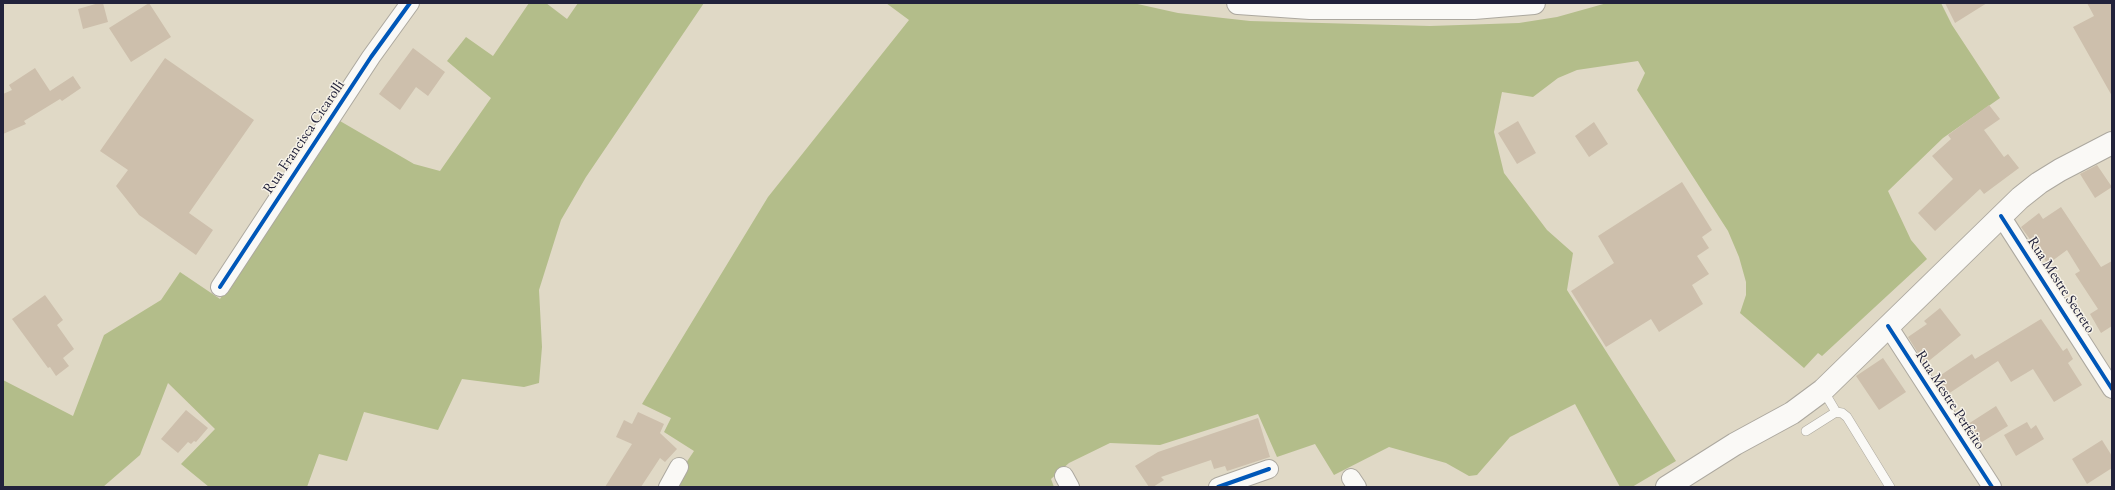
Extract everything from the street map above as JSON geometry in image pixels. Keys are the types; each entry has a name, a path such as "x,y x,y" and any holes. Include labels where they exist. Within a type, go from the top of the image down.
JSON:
{"main road":[{"path":"1238,3 1310,8 1474,8 1534,3"},
{"path":"1666,487 1735,444 1792,413 1823,390 2001,216 2039,183 2112,143"}],"street":[{"name":"Rua Francisca Cicarolli","path":"220,287 354,83 410,3"},
{"name":"Rua Mestre Secreto","path":"2001,216 2112,389"},
{"name":"Rua Mestre Perfeito","path":"1888,326 1992,487"},
{"path":"668,487 680,467"},
{"path":"1218,487 1269,469"}],"lane":[{"path":"1823,390 1836,412"},
{"path":"1806,430 1836,412 1842,413 1847,417 1890,487"}],"green space":[{"path":"529,3 546,3 567,19 578,3 704,3 586,177 561,220 539,290 542,347 539,383 524,387 462,379 438,430 364,412 347,461 319,454 307,487 209,487 181,464 215,429 168,383 140,455 103,487 3,487 3,380 73,416 104,335 161,300 180,272 220,299 340,121 414,164 440,171 491,98 447,61 466,37 493,56"},
{"path":"886,3 1133,3 1178,13 1250,21 1430,26 1519,23 1557,17 1607,3 1941,3 1952,25 2000,98 1943,138 1888,191 1911,240 1927,259 1822,356 1818,353 1804,368 1740,313 1746,295 1746,282 1739,257 1728,231 1637,90 1645,73 1638,61 1577,70 1558,78 1533,97 1502,92 1494,132 1504,173 1547,230 1573,253 1567,290 1676,461 1632,487 1620,487 1575,404 1510,437 1477,475 1469,476 1446,463 1389,447 1334,475 1315,444 1277,457 1258,414 1160,445 1110,443 1069,463 1051,479 1054,487 670,487 694,451 664,432 671,418 642,404 768,197 909,20"}],"building":[{"path":"103,3 108,22 83,29 78,9"},
{"path":"149,3 171,37 131,62 109,28"},
{"path":"1945,3 1987,3 1955,23"},
{"path":"2087,3 2112,3 2112,96 2073,27 2094,16"},
{"path":"413,48 445,72 428,96 416,87 400,110 379,94"},
{"path":"165,58 254,120 189,213 213,230 196,255 139,215 116,186 128,170 100,151"},
{"path":"35,68 50,91 73,76 81,88 62,101 60,99 24,121 26,124 3,134 3,94 12,90 9,85"},
{"path":"1989,105 2000,119 1984,130 2004,157 2008,154 2019,168 1984,194 1980,189 1935,231 1918,213 1953,179 1932,156 1951,139 1948,135"},
{"path":"1518,121 1536,153 1517,164 1498,133"},
{"path":"1594,122 1608,144 1589,157 1575,136"},
{"path":"2097,165 2112,187 2095,198 2080,174"},
{"path":"1682,182 1712,230 1702,237 1709,248 1697,256 1709,274 1692,285 1703,304 1659,332 1651,319 1606,347 1571,291 1614,263 1598,236"},
{"path":"2061,207 2101,267 2112,261 2112,326 2101,333 2090,314 2098,309 2075,274 2080,271 2067,250 2048,264 2021,227 2039,213 2043,219"},
{"path":"45,295 63,320 57,325 74,349 63,358 69,366 56,376 50,367 48,368 12,319"},
{"path":"1940,308 1961,335 1925,364 1908,337 1927,324 1924,321"},
{"path":"2041,319 2063,351 2067,348 2073,359 2068,363 2082,385 2054,402 2033,369 2011,382 1998,361 1945,396 1935,379 1972,354 1975,359"},
{"path":"1883,358 1906,392 1879,410 1856,376"},
{"path":"1996,406 2008,426 1977,445 1965,426"},
{"path":"186,410 208,428 196,442 194,441 191,444 188,442 178,453 161,439"},
{"path":"638,412 664,424 660,433 677,449 665,462 660,458 641,487 605,487 632,444 616,437 624,420 632,424"},
{"path":"1258,418 1270,457 1227,471 1225,466 1214,469 1211,460 1161,477 1164,480 1153,487 1149,487 1135,466 1158,452"},
{"path":"2027,422 2031,429 2036,425 2044,439 2016,456 2004,435"},
{"path":"2102,440 2112,456 2112,468 2087,484 2072,459"}],"cycle path":[{"path":"220,287 371,57 410,3"},
{"path":"2001,216 2112,389"},
{"path":"1888,326 1992,487"},
{"path":"1218,487 1269,469"}]}
